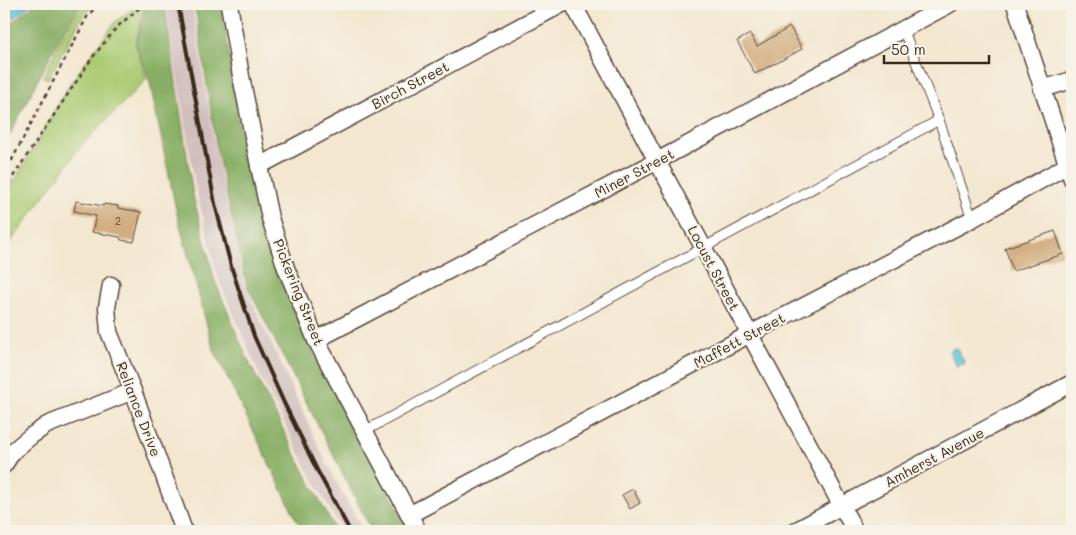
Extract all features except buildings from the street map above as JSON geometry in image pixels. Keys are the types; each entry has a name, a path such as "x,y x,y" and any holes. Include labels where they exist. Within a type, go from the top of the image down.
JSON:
{"street":[{"name":"Pickering Street","path":"229,4 241,76 270,218 286,268 316,340 418,531"},
{"name":"Birch Street","path":"259,166 562,4"},
{"name":"Locust Street","path":"573,4 855,531"},
{"name":"Miner Street","path":"316,340 657,161 950,4"},
{"path":"1015,4 1070,172"},
{"path":"1042,89 1072,80"},
{"name":"Maffett Street","path":"410,515 750,334 972,219 1070,172"},
{"name":"Reliance Drive","path":"111,285 107,307 109,332 133,391 184,531"},
{"name":"Amherst Avenue","path":"795,531 1072,383"},
{"path":"4,465 13,450 47,425 133,391"}],"lane":[{"path":"903,28 939,120 972,219"},
{"path":"365,432 939,120"}],"path":[{"path":"4,175 87,17 98,4"},
{"path":"4,190 92,58 117,27 144,4"}],"shaded area":[{"path":"165,4 192,4 215,148 245,286 324,458 363,531 342,531 309,472 259,374 218,278 195,185"}],"green space":[{"path":"35,4 81,4 61,35 4,146 4,28"},
{"path":"83,4 95,4 82,17 48,79 43,77 62,37"},
{"path":"140,4 145,4 135,44 147,79 81,146 4,251 4,199 71,82 116,21"},
{"path":"147,4 164,4 193,195 215,281 247,358 336,531 302,531 213,348 177,214 149,79 136,44"},
{"path":"194,4 222,4 239,125 259,212 278,275 312,349 410,531 372,531 247,286 217,151"}],"water":[{"path":"4,4 32,4 4,25"},
{"path":"956,347 965,363 957,367 949,351"}],"railway":[{"path":"178,4 215,204 231,266 254,336 284,403 350,531"}]}
